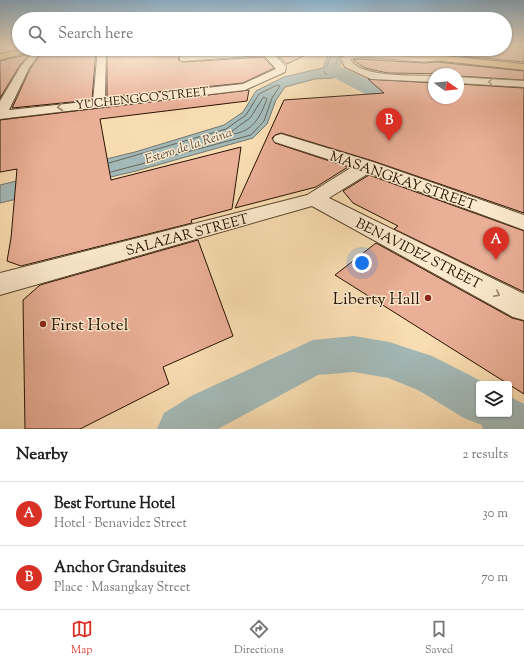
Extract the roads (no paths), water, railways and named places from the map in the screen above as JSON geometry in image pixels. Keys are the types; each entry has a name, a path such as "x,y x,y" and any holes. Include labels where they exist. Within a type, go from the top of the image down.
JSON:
{"street":[{"path":"0,114 27,65"},
{"path":"99,103 101,65"},
{"path":"186,65 189,72"},
{"name":"YUCHENGCO STREET","path":"0,114 99,103 197,88 245,87 281,70 279,65"},
{"path":"348,65 371,76"},
{"path":"504,65 524,83"},
{"path":"356,80 371,76 428,79"},
{"path":"464,80 524,83"},
{"name":"MASANGKAY STREET","path":"281,139 367,166 524,223"},
{"name":"SALAZAR STREET","path":"0,284 314,198 367,166"},
{"name":"BENAVIDEZ STREET","path":"314,198 524,308"}],"water":[{"name":"Estero de la Reina","path":"324,65 340,65 333,78 315,79 285,87 276,100 267,124 253,138 136,171 0,203 0,185 135,152 224,125 243,112 256,91 284,77 323,68"}],"waterway":[{"path":"334,70 442,123 524,155"},
{"path":"180,429 208,410 313,358 354,354 389,360 432,376 476,401"},
{"path":"504,417 524,428"}],"place":[{"name":"Anchor Grandsuites","path":"389,141"},
{"name":"Best Fortune Hotel","path":"496,260"},
{"name":"Liberty Hall","path":"428,298"},
{"name":"First Hotel","path":"43,324"}]}
